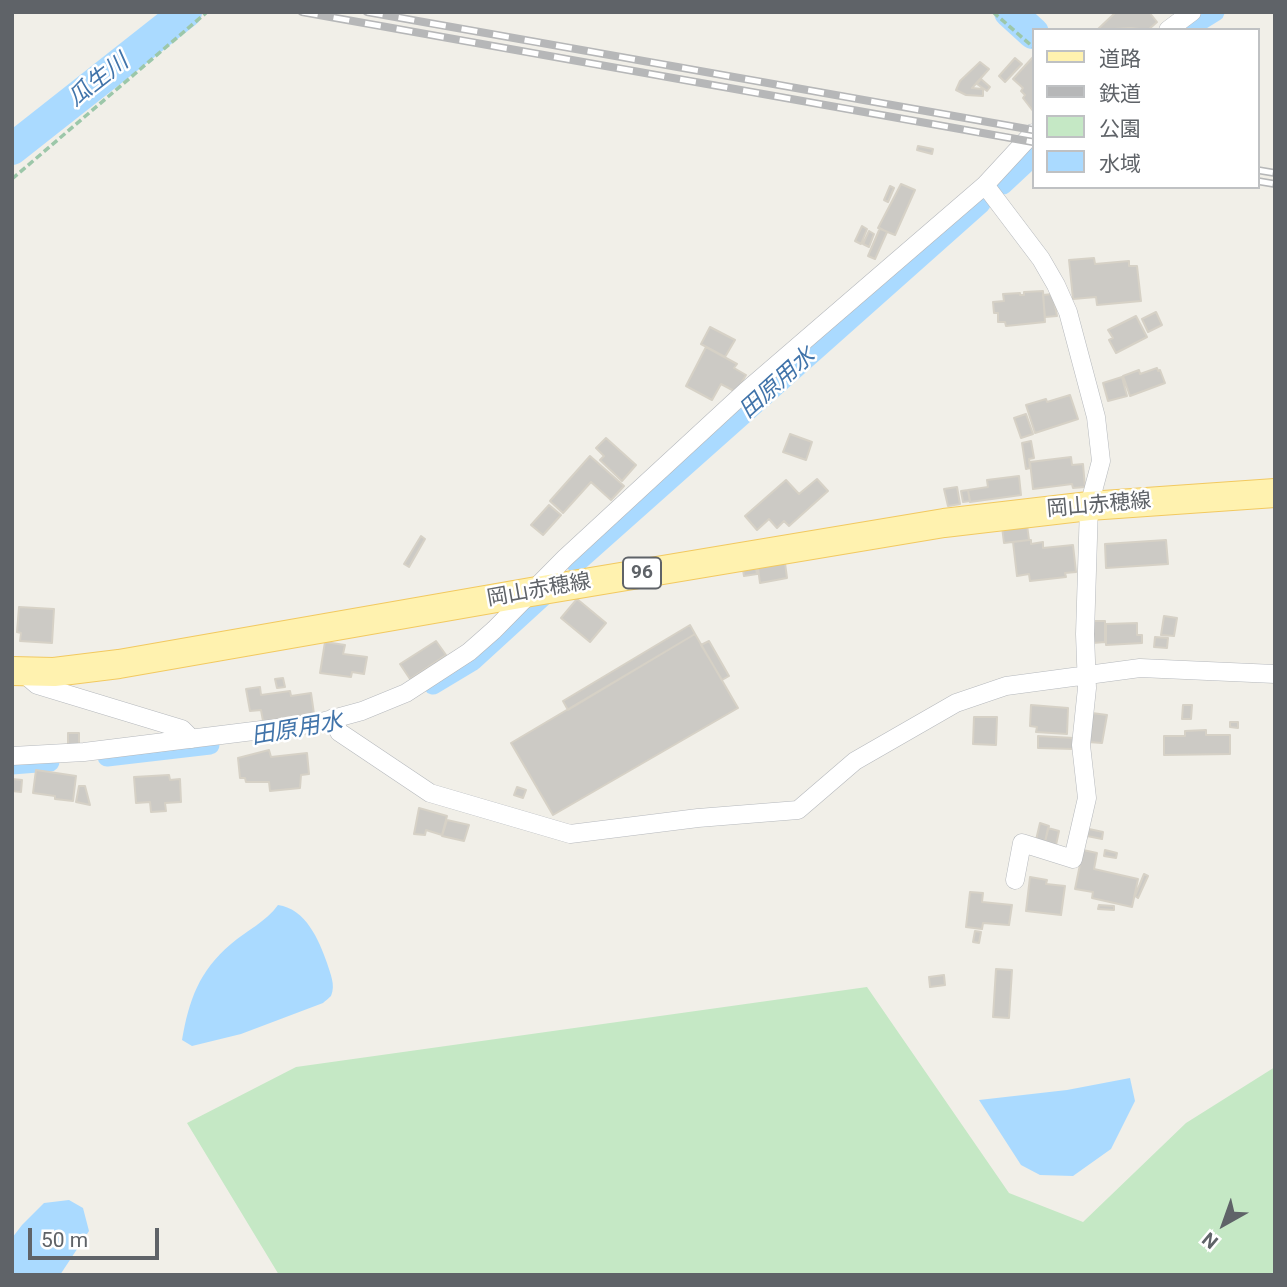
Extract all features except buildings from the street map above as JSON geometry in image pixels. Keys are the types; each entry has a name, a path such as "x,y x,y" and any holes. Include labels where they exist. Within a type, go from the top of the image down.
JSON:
{"main road":[{"name":"岡山赤穂線","path":"18,672 54,672 119,664 944,523 1089,506 1275,493"}],"street":[{"path":"1171,28 1192,12"},
{"path":"12,756 84,752 318,723 336,724 406,693 469,652 746,391 962,202 985,185 1032,134"},
{"path":"985,185 1041,259 1068,312 1096,418 1101,461 1089,506 1085,634 1087,676 1081,745 1087,798 1073,859 1022,843 1014,880"},
{"path":"336,724 430,793 570,834 698,818 798,810 855,761 956,703 1006,686 1140,668 1275,674"},
{"path":"18,672 37,685 182,729 192,738"}],"path":[{"path":"12,179 207,12"},
{"path":"993,12 1032,46"}],"green space":[{"path":"867,987 1009,1193 1083,1222 1186,1123 1275,1067 1275,1275 279,1275 187,1123 296,1067"}],"water":[{"path":"278,905 296,913 310,927 324,954 332,979 331,996 323,1003 241,1034 192,1046 182,1040 192,999 203,976 220,954"},
{"path":"1130,1078 1135,1101 1111,1149 1073,1176 1040,1175 1021,1165 979,1100 1067,1090"},
{"path":"69,1200 83,1208 89,1231 60,1275 12,1275 12,1238 44,1203"}],"waterway":[{"name":"瓜生川","path":"12,149 186,12"},
{"name":"瓜生川","path":"1010,12 1032,32"},
{"name":"田原用水","path":"1189,28 1215,12"},
{"name":"田原用水","path":"1003,185 1032,158"},
{"name":"田原用水","path":"576,564 981,204"},
{"name":"田原用水","path":"433,685 473,661 543,597"},
{"name":"田原用水","path":"107,757 210,745"},
{"name":"田原用水","path":"12,765 50,762"}],"railway":[{"path":"302,12 1032,142"},
{"path":"367,12 1032,130"},
{"path":"1259,170 1275,173"},
{"path":"1259,181 1275,184"}]}
